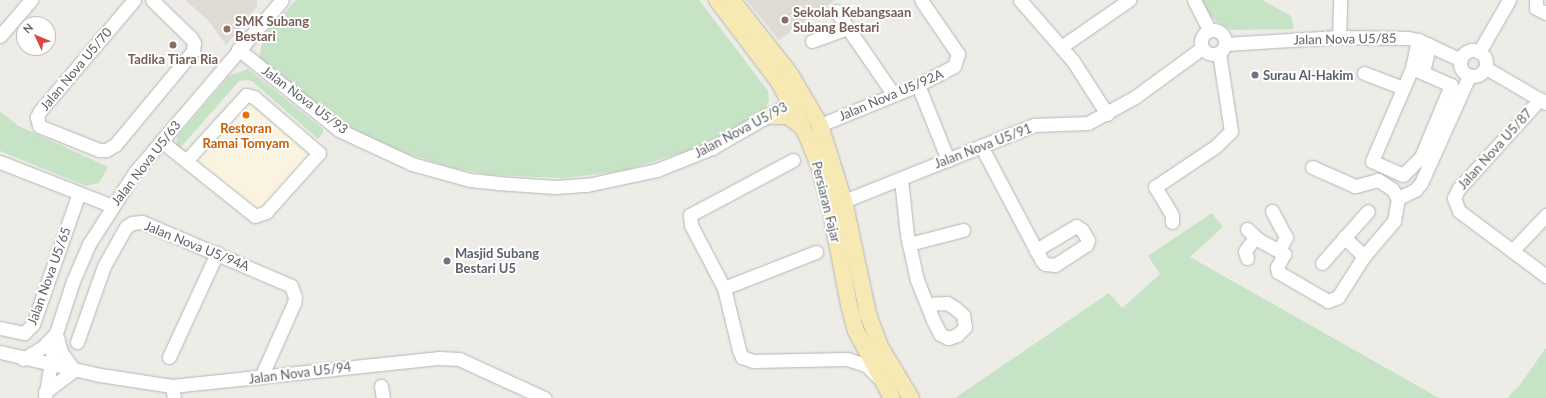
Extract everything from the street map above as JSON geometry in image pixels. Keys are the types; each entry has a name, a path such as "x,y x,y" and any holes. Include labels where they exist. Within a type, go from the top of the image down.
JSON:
{"main road":[{"name":"Persiaran Fajar","path":"717,0 779,82 797,99 804,130 824,184 848,305 856,331 880,379 892,398"},
{"path":"732,0 797,99 820,125 844,201 868,314 882,352 911,398"},
{"path":"769,116 779,100 779,82"},
{"path":"769,116 788,116 804,130"}],"street":[{"path":"0,36 31,0"},
{"name":"Jalan Nova U5/70","path":"134,0 40,111 37,117 39,126 99,150 110,148 188,59 194,44 185,31 152,0"},
{"name":"Jalan Nova U5/63","path":"45,395 56,333 78,268 112,206 161,141 238,49 282,0"},
{"name":"Jalan Nova U5/92A","path":"820,125 918,85 948,71 954,66 958,54 921,0"},
{"path":"1020,0 1061,47 1086,80 1107,114"},
{"path":"1061,47 1129,0"},
{"path":"1194,0 1209,30"},
{"path":"1339,37 1340,0"},
{"path":"1479,52 1509,0"},
{"path":"1536,0 1536,8 1546,13"},
{"path":"836,11 894,95"},
{"path":"812,42 848,28"},
{"path":"1172,222 1172,215 1155,187 1216,146 1231,131 1220,32 1209,30"},
{"path":"1209,30 1201,38 1202,48 1208,53 1222,48"},
{"name":"Jalan Nova U5/85","path":"1222,48 1339,37 1423,42 1461,60"},
{"path":"1417,70 1451,85 1421,157 1403,175 1372,161 1403,88 1417,70 1423,42"},
{"name":"Jalan Nova U5/91","path":"844,201 1034,125 1088,123 1107,114 1135,97 1202,48"},
{"name":"Jalan Nova U5/93","path":"238,49 339,130 412,164 470,180 555,187 622,179 657,170 712,148 797,99"},
{"path":"1470,51 1479,52 1485,57 1486,68 1481,74 1469,76 1461,67 1461,60 1470,51"},
{"path":"1486,68 1543,101"},
{"path":"1364,73 1403,88"},
{"path":"1398,198 1415,190 1421,183 1469,76"},
{"path":"918,85 948,160"},
{"path":"161,141 252,216 260,217 319,153 254,97 246,95 186,161"},
{"name":"Jalan Nova U5/87","path":"1543,101 1459,188 1454,198 1459,210 1546,276"},
{"path":"981,146 1036,250"},
{"path":"793,160 756,182 692,212 689,220 724,288 742,357 753,361 847,359 866,365 880,379"},
{"path":"0,163 112,206"},
{"path":"1247,258 1245,251 1251,233 1284,254 1277,267 1278,272 1328,301 1338,297 1364,256 1394,221 1398,198 1392,189 1378,180 1355,186 1312,167"},
{"path":"901,179 909,244 917,280 927,304"},
{"name":"Jalan Nova U5/65","path":"0,328 24,333 33,324 79,193"},
{"path":"1272,211 1286,237 1279,250"},
{"path":"1322,263 1368,212"},
{"path":"1512,251 1546,215"},
{"name":"Jalan Nova U5/94A","path":"77,342 104,266 132,223 142,222 285,282 294,292 294,303 261,377"},
{"path":"909,244 963,230"},
{"path":"1344,238 1364,256"},
{"path":"724,288 816,252"},
{"path":"169,357 217,253"},
{"path":"847,359 858,352 856,331"},
{"path":"56,333 61,352 74,370 45,395 36,371 23,359 43,347 56,333"},
{"name":"Jalan Nova U5/94","path":"0,352 23,359 173,392 261,377 438,358 460,359 524,394 544,398"}],"shaded area":[{"name":"SMK Subang Bestari","path":"185,0 257,0 257,7 226,45 208,20"},
{"name":"Sekolah Kebangsaan Subang Bestari","path":"746,0 835,0 779,40"},
{"path":"245,100 311,156 260,211 251,211 190,161"}],"green space":[{"path":"296,0 699,0 768,91 769,100 764,111 695,149 623,171 564,178 490,175 453,168 408,154 343,126 259,58 264,35"},
{"path":"1199,0 1262,0 1291,16 1294,29 1230,30 1210,17"},
{"path":"248,69 323,129 323,133 318,139 252,81 246,80 239,81 181,147 187,154 176,146 177,137 229,76"},
{"path":"0,111 17,125 108,167 99,183 86,186 0,151"},
{"path":"1212,213 1223,227 1190,257 1439,398 955,398 1109,293 1122,308 1160,274 1148,256"},
{"path":"1546,348 1546,398 1507,398 1519,386"}],"place":[{"name":"Sekolah Kebangsaan Subang Bestari","path":"785,20"},
{"name":"SMK Subang Bestari","path":"227,29"},
{"name":"Tadika Tiara Ria","path":"173,45"},
{"name":"Surau Al-Hakim","path":"1255,75"},
{"name":"Restoran Ramai Tomyam","path":"246,115"},
{"name":"Masjid Subang Bestari U5","path":"447,261"}]}
